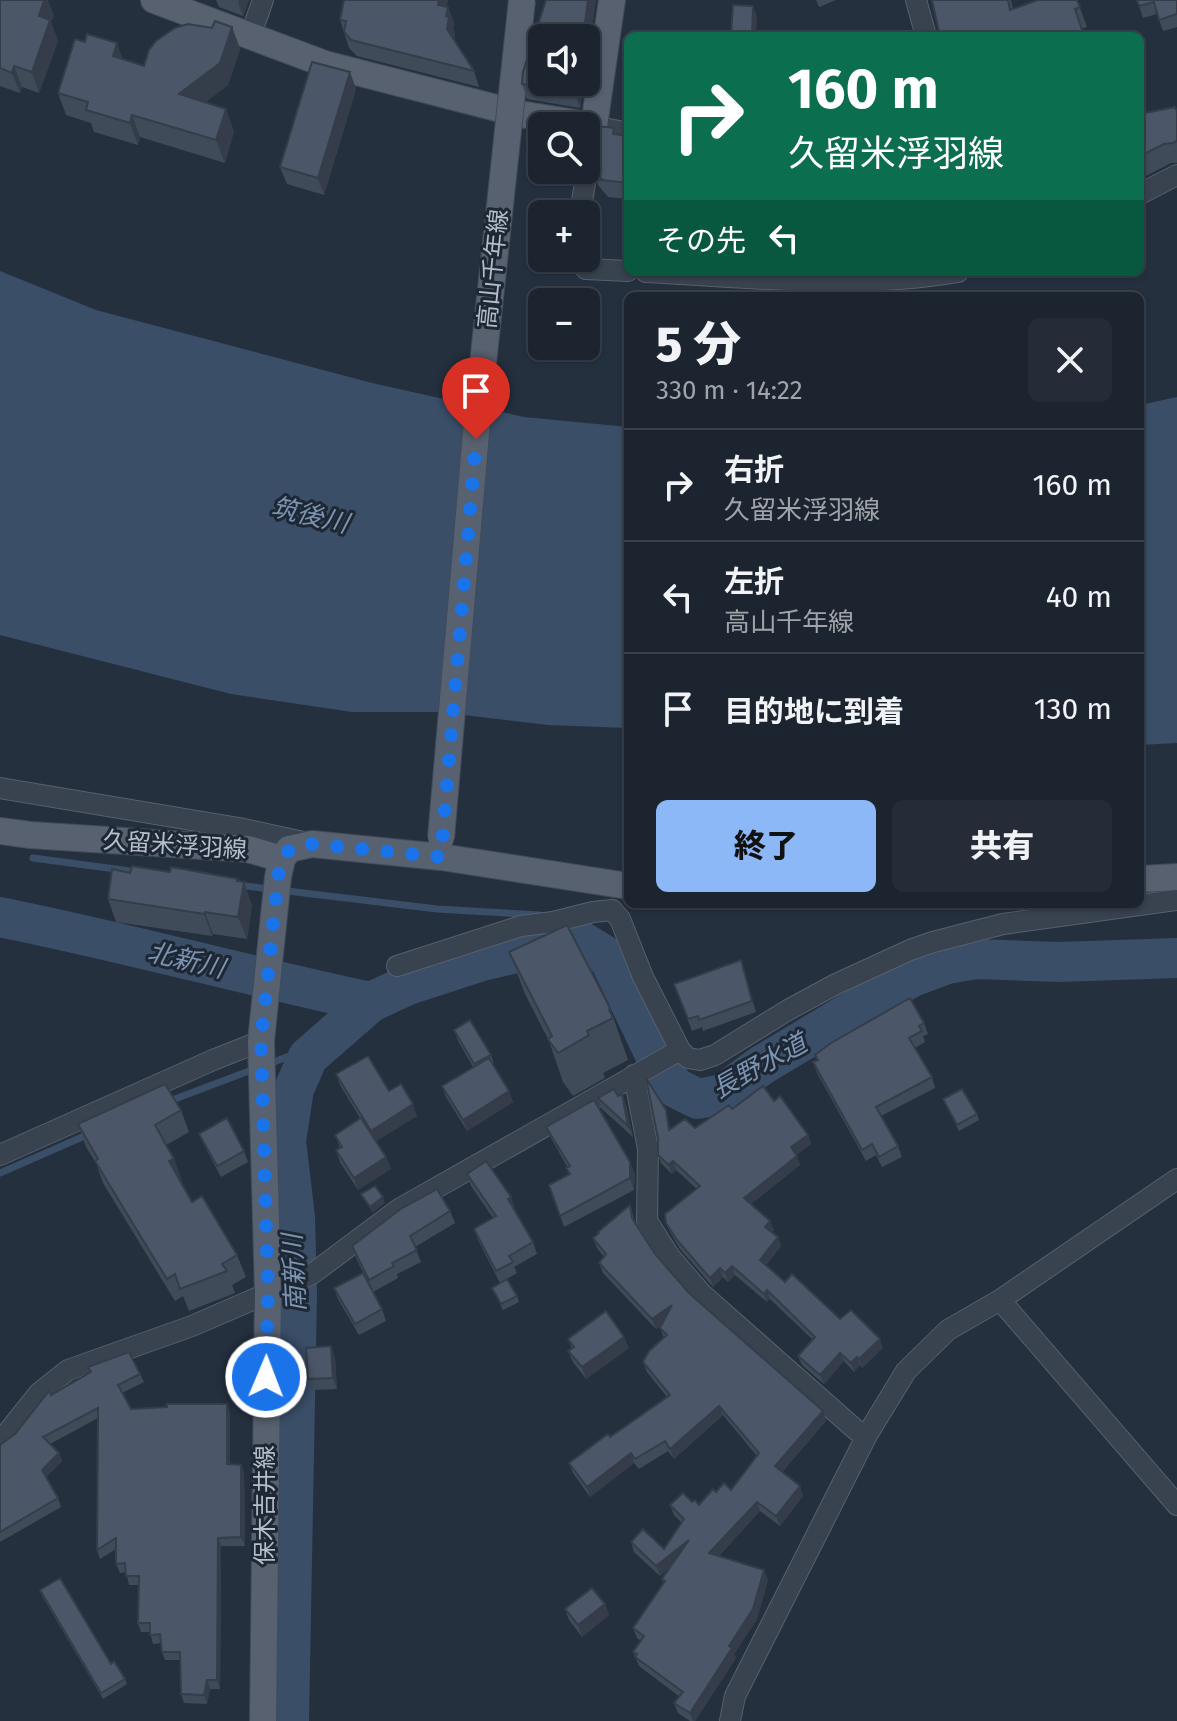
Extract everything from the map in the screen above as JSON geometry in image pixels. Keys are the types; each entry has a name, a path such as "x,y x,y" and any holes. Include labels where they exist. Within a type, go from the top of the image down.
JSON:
{"main road":[{"name":"高山千年線","path":"441,847 478,410 522,0"},
{"path":"596,112 612,0"},
{"path":"167,2 325,64 528,115"},
{"name":"久留米浮羽線","path":"0,831 248,849 280,868 289,849 312,844"},
{"path":"312,844 441,847 624,885"},
{"name":"保木吉井線","path":"263,1721 275,1290 261,1082 261,1037 280,868"},
{"path":"1144,879 1177,877"}],"street":[{"path":"251,34 263,0"},
{"path":"916,0 925,32"},
{"path":"600,127 624,132"},
{"path":"1144,192 1177,175"},
{"path":"600,270 624,271"},
{"path":"727,276 808,280 916,279 934,276"},
{"path":"0,788 239,828 312,844"},
{"path":"1144,905 1177,900"},
{"path":"397,966 521,926 612,910 620,919 643,977 680,1050 688,1058 700,1060 715,1055 836,984 933,942 1003,924 1119,908"},
{"path":"0,1155 261,1037"},
{"path":"0,1442 39,1393 68,1370 192,1326 312,1274 399,1209 680,1050"},
{"path":"637,1074 648,1149 647,1221 670,1257 712,1304 856,1430 867,1435"},
{"path":"730,1721 735,1696 867,1435 906,1371 948,1330 1000,1300 1177,1179"},
{"path":"1000,1300 1177,1505"}],"water":[{"name":"筑後川","path":"0,271 96,310 372,383 524,417 624,427 624,728 548,725 438,712 352,712 231,694 0,635"},
{"path":"1177,397 1177,743 1144,745 1144,404"}],"building":[{"path":"0,0 44,0 39,16 50,20 32,72 14,66 12,73 0,68"},
{"path":"344,0 439,0 438,5 448,7 447,29 474,71 351,40 344,32 346,21 340,20"},
{"path":"546,0 588,0 585,24 538,24"},
{"path":"932,0 1008,0 1010,10 1038,0 1077,0 1080,7 1075,9 1083,32 939,32"},
{"path":"1137,0 1177,0 1177,14 1159,20 1154,2 1139,6"},
{"path":"733,5 753,6 752,32 731,32"},
{"path":"215,21 232,27 220,63 179,94 226,109 216,140 132,115 130,123 86,110 88,102 58,93 75,39 85,42 87,34 117,43 113,56 144,66 149,50 156,41 175,28 188,24 212,28"},
{"path":"528,56 528,85 522,84"},
{"path":"312,62 350,72 318,178 280,167"},
{"path":"1175,107 1177,141 1144,154 1144,113"},
{"path":"600,126 614,128 613,134 624,135 624,183 602,180"},
{"path":"132,866 170,872 171,867 238,879 244,882 238,917 108,899 112,869 130,873"},
{"path":"567,925 613,1018 587,1031 589,1035 558,1053 548,1039 552,1036 509,952"},
{"path":"741,960 752,1001 699,1020 698,1016 688,1019 674,984"},
{"path":"910,998 924,1023 919,1026 922,1031 909,1038 932,1077 876,1107 898,1146 879,1157 872,1144 862,1150 813,1062 818,1060 815,1055 831,1043"},
{"path":"470,1020 491,1055 474,1064 454,1030"},
{"path":"368,1056 389,1091 401,1084 413,1104 371,1131 336,1074"},
{"path":"489,1058 509,1091 463,1120 442,1086"},
{"path":"646,1078 666,1110 669,1130 685,1119 695,1128 729,1105 732,1109 763,1086 774,1101 780,1096 808,1135 791,1147 797,1156 744,1198 770,1221 765,1227 778,1237 760,1260 785,1282 792,1274 840,1319 851,1310 880,1339 859,1359 857,1357 851,1363 840,1353 820,1375 798,1356 815,1337 767,1290 764,1294 732,1266 725,1273 720,1268 710,1278 677,1240 666,1223 665,1214 700,1186 673,1161 669,1165 658,1155 658,1138"},
{"path":"165,1084 181,1110 155,1125 174,1159 169,1161 192,1202 202,1196 237,1255 222,1264 227,1271 180,1289 175,1274 167,1279 149,1250 95,1161 98,1159 78,1124"},
{"path":"614,1089 618,1096 622,1094 628,1126 598,1098"},
{"path":"962,1089 977,1114 957,1125 943,1099"},
{"path":"594,1100 630,1162 630,1178 560,1216 549,1185 570,1174 566,1168 570,1166 546,1127"},
{"path":"227,1118 244,1151 217,1166 199,1134"},
{"path":"361,1118 386,1157 354,1178 336,1150 342,1147 335,1135"},
{"path":"486,1161 511,1197 508,1199 533,1242 509,1256 513,1262 496,1271 474,1229 496,1216 467,1174"},
{"path":"375,1186 383,1197 370,1207 361,1194"},
{"path":"437,1189 450,1211 410,1236 417,1250 369,1280 352,1246 402,1208"},
{"path":"630,1205 632,1218 655,1254 689,1293 823,1411 775,1466 800,1486 776,1516 757,1502 709,1553 764,1570 753,1609 690,1713 674,1703 683,1692 635,1657 637,1654 633,1652 644,1636 633,1628 689,1540 656,1566 631,1542 643,1529 664,1549 684,1519 670,1505 683,1493 699,1505 713,1489 716,1492 724,1483 731,1490 759,1453 719,1406 670,1449 665,1441 635,1459 631,1453 587,1487 569,1463 670,1395 643,1362 649,1351 667,1335 660,1328 672,1305 652,1319 599,1263 606,1254 593,1238"},
{"path":"363,1273 382,1309 355,1324 334,1288"},
{"path":"507,1279 517,1296 501,1304 492,1288"},
{"path":"606,1311 624,1337 582,1367 568,1351 574,1347 568,1339"},
{"path":"331,1346 333,1378 308,1379 306,1348"},
{"path":"129,1352 140,1374 118,1385 131,1409 167,1407 167,1404 227,1404 227,1464 241,1465 241,1537 218,1538 217,1680 207,1680 204,1695 181,1694 180,1652 162,1652 160,1634 150,1635 150,1623 138,1623 139,1576 126,1576 125,1563 116,1564 116,1538 97,1550 98,1408 43,1437 59,1453 42,1470 58,1498 0,1532 0,1445 15,1434 49,1391 51,1395 91,1372 88,1367"},
{"path":"60,1578 111,1664 114,1661 125,1679 101,1693 40,1590"},
{"path":"592,1588 605,1604 578,1625 565,1609"}],"waterway":[{"path":"33,858 138,872"},
{"path":"237,885 437,909 539,915"},
{"name":"北新川","path":"0,917 371,1002"},
{"path":"565,922 578,939"},
{"name":"長野水道","path":"289,1721 297,1294 295,1217 286,1141 294,1089 308,1057 371,1002 408,985 482,961 578,939 609,958 664,1074 676,1088 698,1099 722,1094 762,1065 857,1008 912,977 947,964 976,959 1058,962 1177,958"},
{"path":"269,1064 294,1054 308,1057"},
{"path":"167,1102 257,1068"},
{"path":"0,1173 89,1134"}],"route":[{"path":"266,1377 268,1293 261,1041 282,859 289,849 312,844 441,857 476,439"}],"water label":[{"name":"南新川","path":"294,1273"}]}
